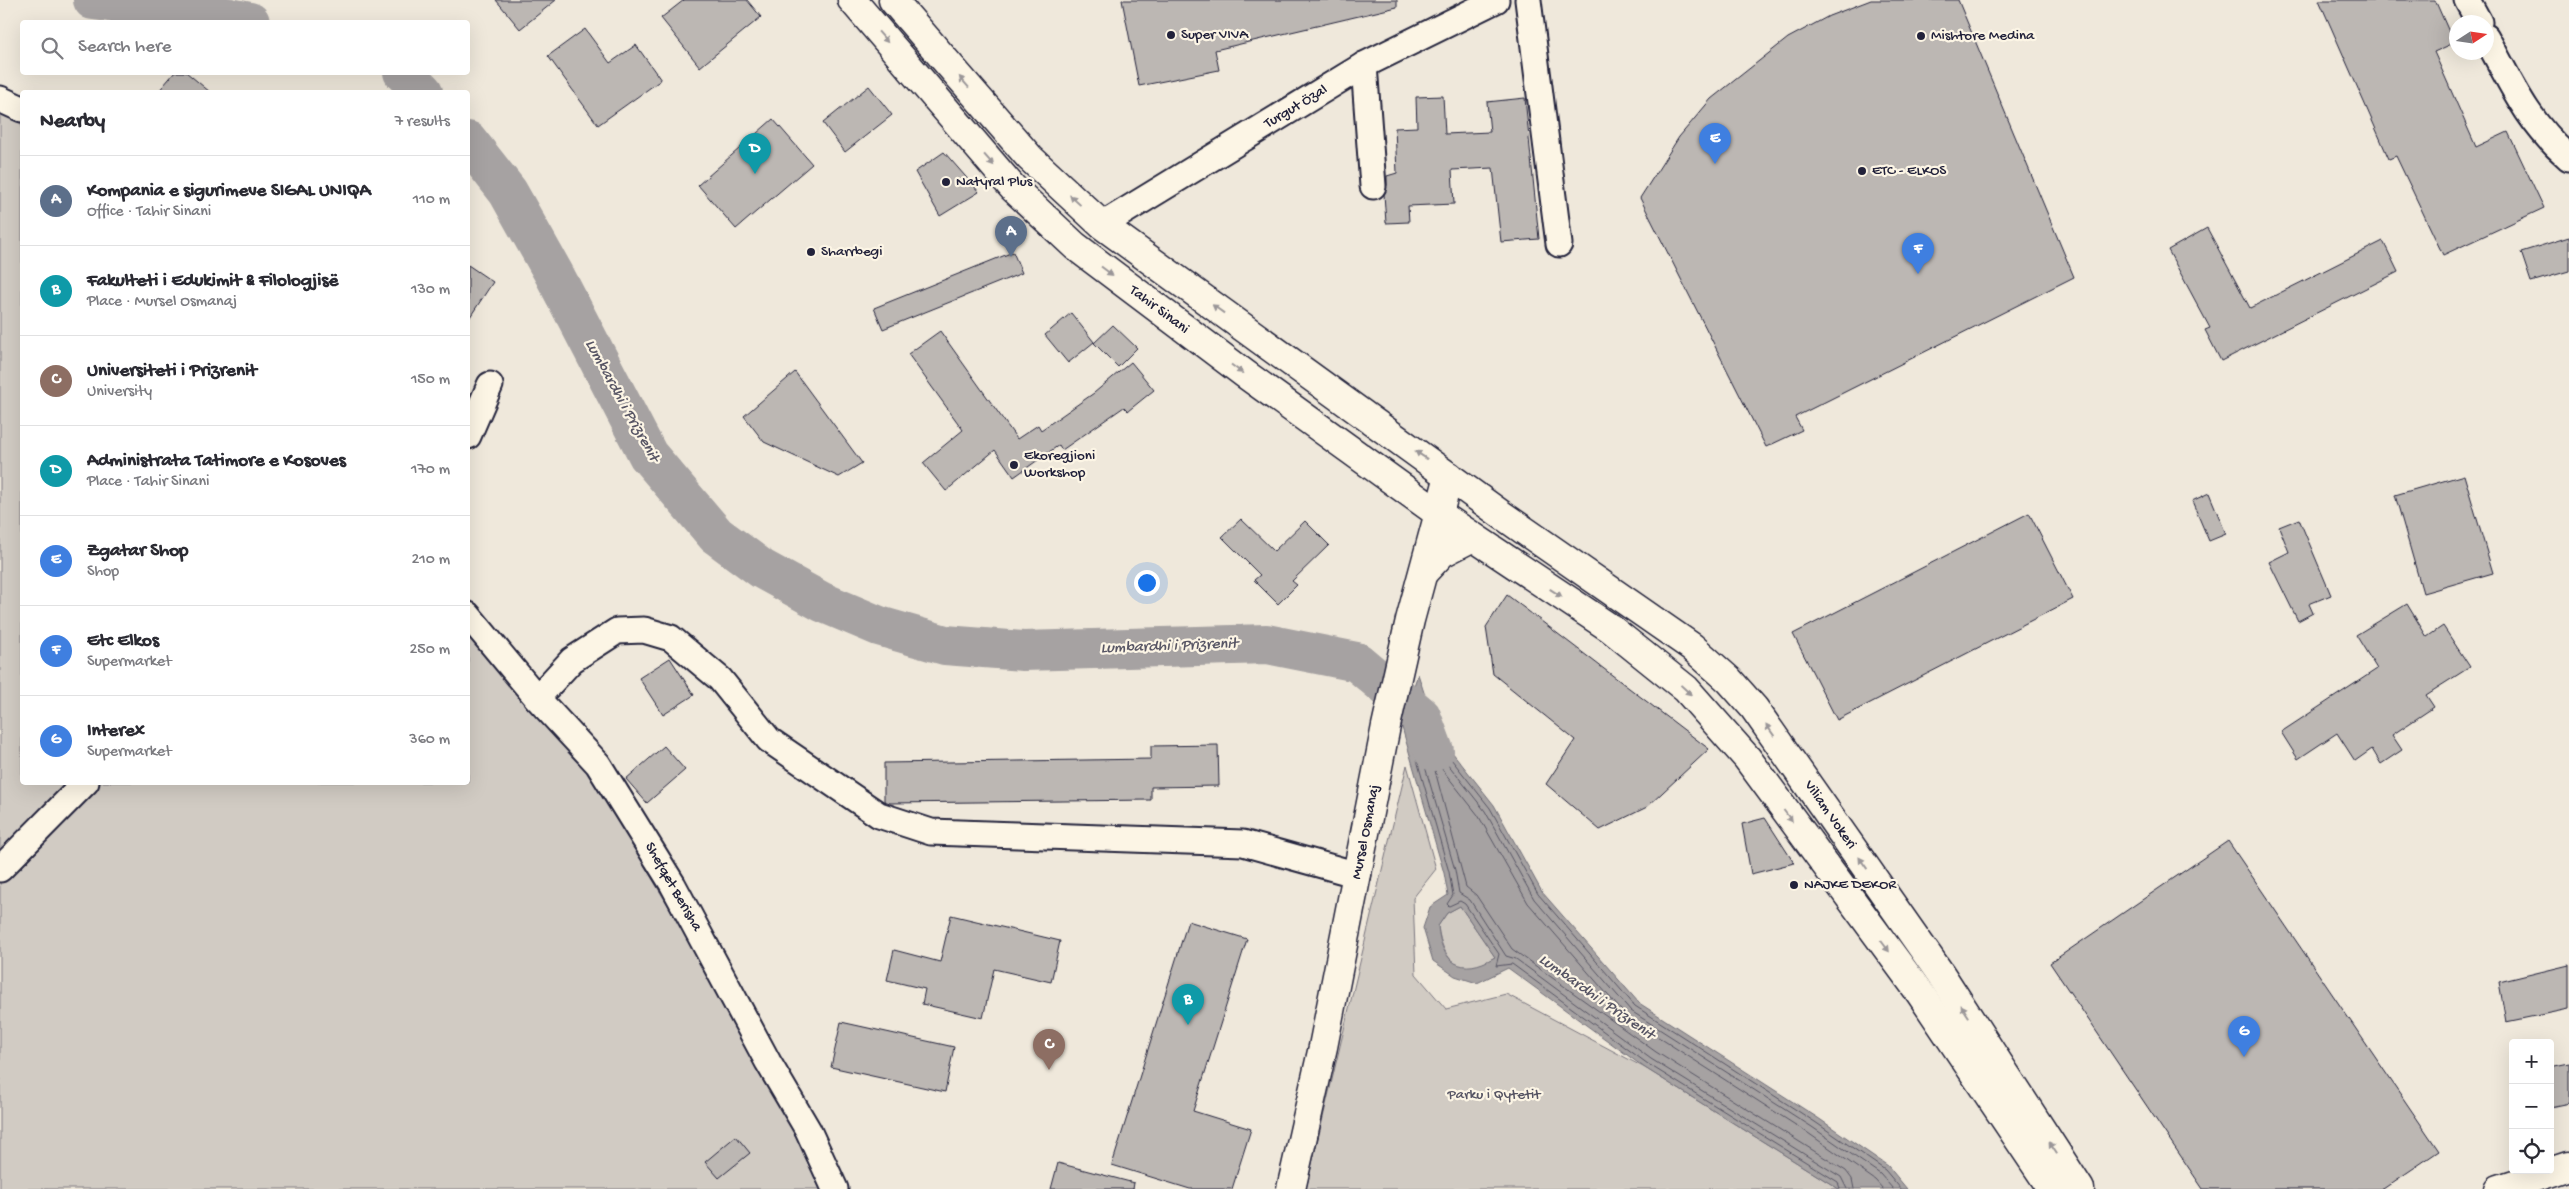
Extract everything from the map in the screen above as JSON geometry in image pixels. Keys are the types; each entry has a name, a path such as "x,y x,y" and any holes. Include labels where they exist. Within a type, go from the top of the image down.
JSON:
{"main road":[{"name":"Tahir Sinani","path":"852,0 1013,188 1074,246 1245,374 1439,514 1617,634 1686,689 1728,735 1920,993 2052,1189"},
{"path":"893,0 1030,158 1102,225 1449,476"},
{"name":"Mursel Osmanaj","path":"1291,1189 1358,875 1386,726 1410,620 1449,476"},
{"name":"Viliam Vokeri","path":"1449,476 1692,647 1729,680 1754,708 1940,973 2080,1189"},
{"path":"1424,572 1442,553 1473,537"},
{"path":"2499,1189 2569,1166"}],"street":[{"name":"Turgut Özal","path":"1102,225 1364,66 1496,0"},
{"path":"1528,0 1558,244"},
{"path":"2467,0 2475,15"},
{"path":"2494,51 2530,118 2548,141 2569,158"},
{"path":"1364,66 1373,186"},
{"path":"0,99 20,108"},
{"path":"470,431 490,385"},
{"name":"Shefqet Berisha","path":"470,617 537,698 598,764 673,885 768,1062 808,1130 835,1189"},
{"path":"537,698 572,660 617,631 644,630 671,638 678,643 720,679 769,740 879,815 931,832 1243,843 1358,875"},
{"path":"0,869 83,785"}],"green space":[{"path":"0,113 13,117 20,123 20,785 470,785 470,637 589,771 713,982 825,1189 0,1189"},
{"name":"Parku i Qytetit","path":"1407,765 1436,869 1413,898 1416,974 1446,1009 1506,994 1645,1068 1839,1189 1306,1189"},
{"path":"1460,906 1495,957 1471,968 1461,966 1450,958 1446,953 1439,933 1438,926 1447,913"}],"water":[{"path":"1418,674 1437,733 1494,805 1542,892 1639,1003 1818,1118 1888,1166 1907,1189 1839,1189 1645,1068 1508,968 1477,983 1455,976 1433,961 1423,928 1430,907 1448,895 1444,873 1401,724","holes":["1460,906 1495,957 1472,966 1463,966 1455,963 1448,957 1443,949 1438,926 1447,913"]}],"building":[{"path":"496,0 556,0 520,29"},
{"path":"684,0 747,0 761,17 700,67 661,18"},
{"path":"1122,0 1397,0 1397,7 1215,50 1219,70 1139,86"},
{"path":"1871,0 1958,0 2074,277 1795,417 1802,430 1766,447 1640,198 1679,137 1711,99 1788,38 1829,16"},
{"path":"2319,0 2435,0 2449,32 2449,45 2434,52 2476,147 2508,132 2544,208 2443,255 2396,156 2389,159"},
{"path":"585,29 610,63 636,45 661,80 598,125 548,56"},
{"path":"172,75 190,75 208,90 160,90"},
{"path":"869,86 892,115 845,152 823,123"},
{"path":"1443,96 1445,134 1490,132 1487,102 1525,98 1539,239 1501,242 1493,168 1452,170 1454,204 1408,206 1409,222 1386,223 1384,194 1387,176 1397,173 1395,128 1417,127 1416,97"},
{"path":"773,119 812,164 736,229 698,185"},
{"name":"Natyral Plus","path":"944,152 979,192 940,216 915,172"},
{"path":"2207,228 2250,308 2383,241 2398,272 2221,361 2205,330 2210,328 2168,250"},
{"path":"2569,237 2569,271 2531,282 2521,252"},
{"path":"1013,252 1022,273 883,329 874,308"},
{"path":"470,266 493,282 470,317"},
{"path":"1071,313 1094,342 1068,363 1045,335"},
{"path":"1113,325 1137,348 1118,367 1094,343"},
{"path":"940,331 1017,439 1038,425 1041,430 1094,393 1131,362 1154,390 1128,411 1124,407 1062,450 1059,445 1014,477 995,450 946,491 923,463 963,430 908,354"},
{"path":"795,372 862,463 839,477 764,442 744,416"},
{"path":"2464,475 2493,573 2423,593 2395,495"},
{"path":"2209,493 2226,534 2209,541 2192,501"},
{"path":"2029,513 2073,599 1837,720 1793,634"},
{"path":"1241,519 1274,551 1305,521 1329,545 1292,581 1297,585 1278,604 1254,580 1260,575 1222,537"},
{"path":"2299,519 2331,595 2309,604 2313,613 2298,621 2269,562 2289,552 2279,527"},
{"path":"1507,595 1709,749 1647,807 1600,830 1546,784 1575,740 1493,674 1486,627"},
{"path":"2407,604 2427,637 2443,626 2470,667 2426,695 2434,707 2392,735 2402,750 2381,764 2372,749 2355,761 2337,733 2298,759 2281,732 2377,669 2356,635"},
{"path":"670,658 694,695 663,715 639,678"},
{"path":"1218,745 1219,786 1151,787 1151,800 890,803 884,801 884,763 1151,759 1151,746"},
{"path":"664,746 685,770 647,803 626,779"},
{"path":"1765,818 1794,863 1751,874 1742,824"},
{"path":"2228,841 2439,1151 2383,1189 2203,1189 2050,963"},
{"path":"951,915 1060,941 1051,982 994,969 983,1018 922,1004 925,989 887,980 894,950 940,962"},
{"path":"1188,921 1247,939 1193,1111 1251,1129 1232,1189 1190,1189 1112,1165"},
{"path":"2569,965 2569,1009 2506,1022 2499,982"},
{"path":"841,1022 954,1047 945,1092 831,1067"},
{"path":"2569,1063 2569,1103 2554,1106 2554,1084 2554,1066"},
{"path":"736,1136 750,1153 719,1178 705,1162"},
{"path":"1058,1163 1134,1183 1133,1189 1051,1189"}],"waterway":[{"name":"Lumbardhi i Prizrenit","path":"93,0 240,20"},
{"name":"Lumbardhi i Prizrenit","path":"406,75 421,90"},
{"name":"Lumbardhi i Prizrenit","path":"470,144 508,192 554,274 648,455 716,535 762,569 822,602 879,626 945,645 1023,651 1267,644 1357,662 1421,716 1434,751"}],"place":[{"name":"Super VIVA","path":"1171,35"},
{"name":"Mishtore Medina","path":"1921,36"},
{"name":"Zgatar Shop","path":"1715,164"},
{"name":"ETC - ELKOS","path":"1862,171"},
{"name":"Administrata Tatimore e Kosoves","path":"755,174"},
{"name":"Natyral Plus","path":"946,182"},
{"name":"Sharrbegi","path":"811,252"},
{"name":"Kompania e sigurimeve SIGAL UNIQA","path":"1011,257"},
{"name":"Etc Elkos","path":"1918,274"},
{"name":"Ekoregjioni Workshop","path":"1014,465"},
{"name":"NAJKE DEKOR","path":"1794,885"},
{"name":"Fakulteti i Edukimit & Filologjisë","path":"1188,1025"},
{"name":"Interex","path":"2244,1057"},
{"name":"Universiteti i Prizrenit","path":"1049,1070"}]}
